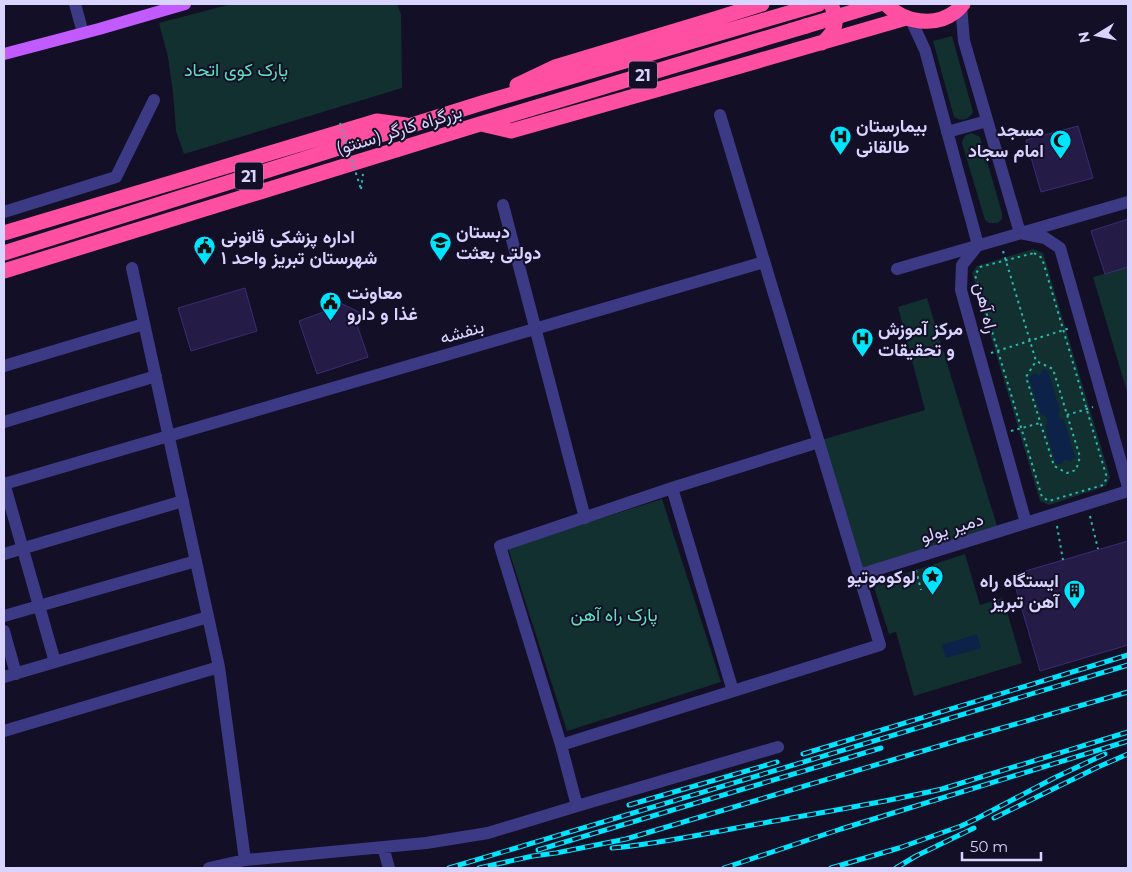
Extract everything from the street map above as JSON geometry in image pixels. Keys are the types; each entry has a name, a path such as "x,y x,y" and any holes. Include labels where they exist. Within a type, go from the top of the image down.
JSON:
{"highway":[{"name":"21","path":"482,103 555,67 762,4"},
{"name":"بزرگراه کارگر (سنتو)","path":"4,253 482,103 819,4"},
{"path":"822,43 833,32 836,23 831,4"},
{"name":"بزرگراه کارگر (سنتو)","path":"4,271 480,124 879,4"},
{"path":"886,4 892,11 909,19 922,22 939,20 954,13 962,5"},
{"path":"480,124 511,131 909,19"},
{"path":"4,233 377,121 410,126"}],"main road":[{"path":"4,54 185,4"}],"street":[{"path":"76,4 83,33"},
{"path":"962,5 964,41 1020,233"},
{"path":"909,19 925,50 978,245"},
{"path":"122,197 116,177 154,100"},
{"path":"561,745 880,644 720,115"},
{"path":"947,132 987,121"},
{"path":"4,212 116,177"},
{"path":"898,268 1128,202"},
{"path":"503,205 585,518"},
{"path":"1020,233 1045,238 1060,248 1128,487"},
{"name":"راه آهن","path":"978,245 962,265 960,290 1026,523"},
{"name":"بنفشه","path":"4,484 764,262"},
{"path":"132,268 219,667 245,860"},
{"path":"4,366 144,324"},
{"path":"4,422 156,376"},
{"path":"577,806 561,745 500,546 672,488 819,442"},
{"path":"4,484 55,662"},
{"path":"672,488 733,691"},
{"name":"دمیر یولو","path":"859,575 1128,491"},
{"path":"4,554 183,501"},
{"path":"4,616 196,561"},
{"path":"4,678 208,617"},
{"path":"4,631 16,674"},
{"path":"4,731 219,667"},
{"path":"209,868 245,860 426,843 488,833 778,747"},
{"path":"383,846 389,868"}],"path":[{"path":"340,124 361,189"},
{"path":"1000,239 1036,361 1053,369 1080,457 1076,470 1067,473 1054,466 1026,377 1036,361"},
{"path":"1034,252 1042,258 1063,330 1107,478 1103,485 1049,501 1042,497 975,275 980,267 1034,252"},
{"path":"979,357 1082,325"},
{"path":"1067,415 1105,404"},
{"path":"1002,434 1040,424"},
{"path":"1087,504 1098,549"},
{"path":"1055,514 1063,560"},
{"path":"913,558 922,590"}],"green space":[{"name":"پارک کوی اتحاد","path":"231,4 397,4 401,14 402,88 184,154 176,131 168,57 159,23"},
{"path":"952,36 973,112 969,117 962,120 954,117 933,41"},
{"path":"971,133 980,137 1002,213 1002,219 998,223 989,223 985,220 962,143 965,136"},
{"path":"1033,249 1043,253 1110,477 1106,486 1049,505 1040,501 972,273 977,266"},
{"path":"1128,267 1128,395 1093,277"},
{"path":"927,298 997,526 861,570 821,440 925,410 898,307"},
{"name":"پارک راه آهن","path":"662,499 721,682 567,731 508,548"},
{"path":"965,554 980,605 1003,598 1022,663 914,696 896,632 889,634 873,584"}],"water":[{"path":"1043,369 1048,371 1060,410 1058,413 1060,418 1064,420 1075,457 1070,462 1065,459 1062,464 1056,464 1045,427 1048,422 1046,416 1041,415 1029,378 1034,373 1040,375"},
{"path":"977,634 981,648 946,658 942,645"}],"building":[{"name":"مسجد امام سجاد","path":"1078,126 1093,178 1041,192 1026,140"},
{"path":"1128,219 1128,267 1105,274 1091,231"},
{"path":"245,288 257,331 191,351 178,308"},
{"path":"330,298 361,313 356,322 368,357 317,374 299,321 326,311 322,300"},
{"name":"ایستگاه راه آهن تبریز","path":"1128,541 1128,645 1040,671 1012,575"}],"railway":[{"path":"803,754 1128,655"},
{"path":"449,868 1128,665"},
{"path":"479,868 626,839 1128,692"},
{"path":"612,848 680,839 942,789 1128,732"},
{"path":"724,868 841,829 1128,741"},
{"path":"538,850 881,748"},
{"path":"831,868 899,848 961,826 1105,754"},
{"path":"994,818 1128,754"},
{"path":"629,805 777,762"},
{"path":"896,868 916,856 974,828"}],"place":[{"name":"بیمارستان طالقانی","path":"840,155"},
{"name":"مسجد امام سجاد","path":"1060,159"},
{"name":"دبستان دولتی بعثت","path":"440,261"},
{"name":"اداره پزشکی قانونی شهرستان تبریز واحد ۱","path":"205,266"},
{"name":"معاونت غذا و دارو","path":"331,322"},
{"name":"مرکز آموزش و تحقیقات","path":"862,358"},
{"name":"لوکوموتیو","path":"932,596"},
{"name":"ایستگاه راه آهن تبریز","path":"1075,610"}]}
